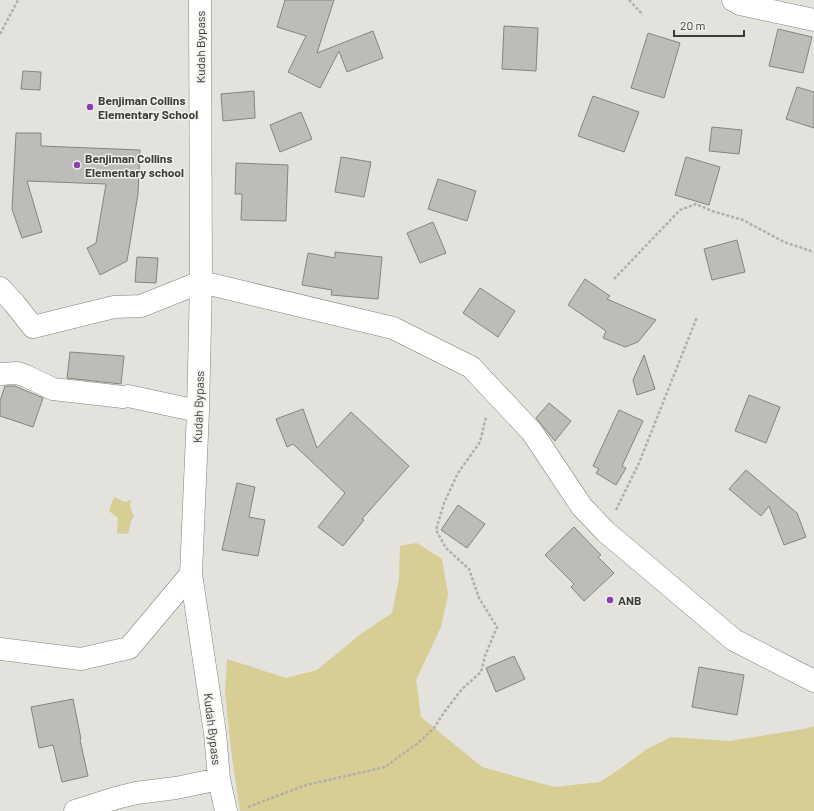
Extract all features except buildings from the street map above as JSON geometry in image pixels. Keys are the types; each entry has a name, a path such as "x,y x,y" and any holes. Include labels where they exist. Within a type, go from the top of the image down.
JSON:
{"street":[{"name":"Kudah Bypass","path":"200,0 201,282 198,411 191,574 215,733 219,779 235,810"},
{"path":"733,0 740,4 814,20"},
{"path":"0,288 33,327 114,307 141,306 201,282 393,328 471,367 532,432 582,507 606,532 734,640 814,680"},
{"path":"0,374 17,373 53,389 123,397 128,396 198,411"},
{"path":"0,649 81,660 129,648 191,574"},
{"path":"75,811 136,793 176,788 219,779"}],"path":[{"path":"0,34 18,0"},
{"path":"629,0 643,15"},
{"path":"614,279 680,210 696,204 712,211 743,220 784,242 814,252"},
{"path":"606,532 639,463 697,317"},
{"path":"235,810 306,785 385,767 418,743 434,728 462,689 481,672 497,627 479,598 469,569 446,548 436,530 444,503 458,473 480,442 493,390"}],"shaded area":[{"path":"114,497 125,502 131,500 130,507 134,517 131,521 128,534 117,533 118,518 109,511"},
{"path":"417,543 442,559 448,595 441,627 416,680 421,717 482,767 554,787 600,782 647,749 671,737 729,741 804,729 814,726 814,811 240,811 231,750 225,693 227,659 286,678 317,670 362,633 392,613 399,579 400,546"}],"place":[{"name":"Benjiman Collins Elementary School","path":"90,107"},
{"name":"Benjiman Collins Elementary school","path":"77,165"},
{"name":"ANB","path":"610,600"}]}
